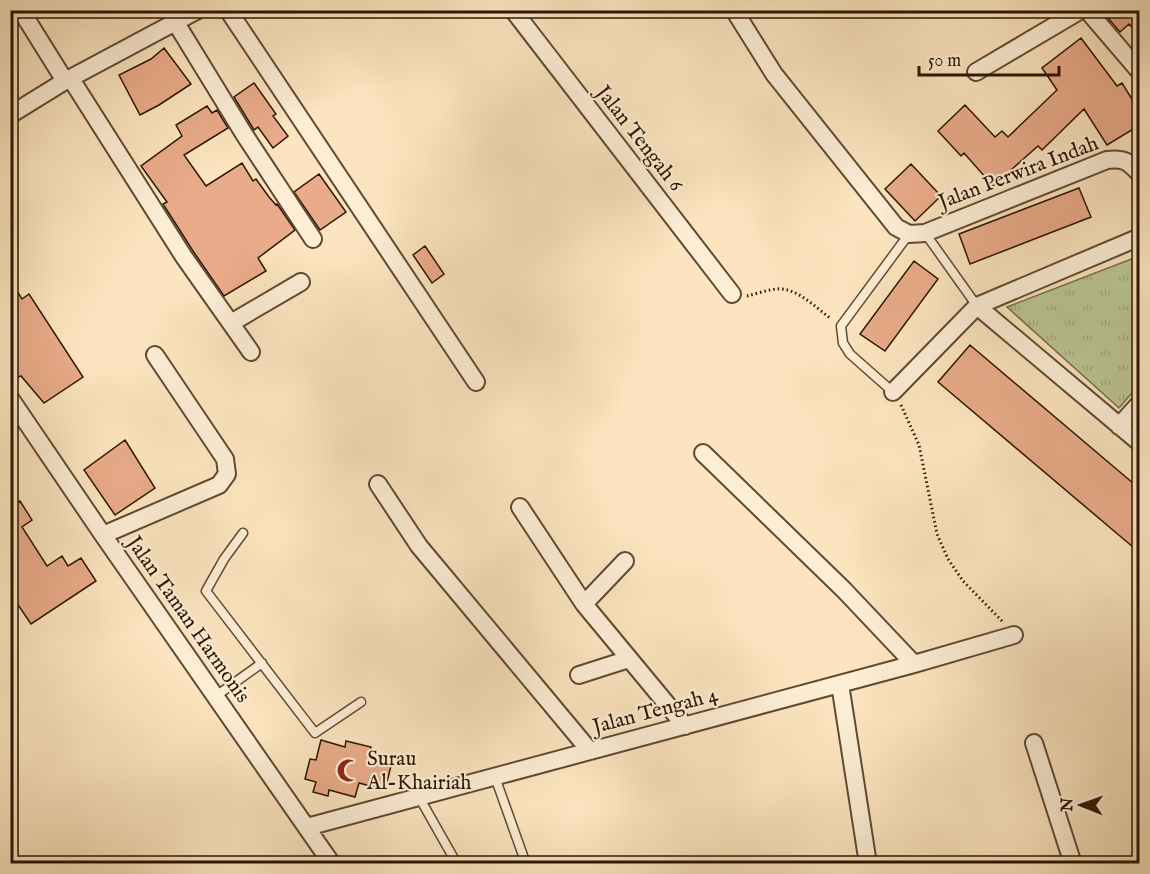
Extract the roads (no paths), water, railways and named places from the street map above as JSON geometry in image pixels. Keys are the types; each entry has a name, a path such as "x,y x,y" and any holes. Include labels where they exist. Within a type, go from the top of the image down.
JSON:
{"street":[{"path":"228,10 476,382"},
{"name":"Jalan Tengah 6","path":"513,10 732,294"},
{"path":"734,10 774,74 896,227 917,233"},
{"path":"975,72 1081,10"},
{"path":"1087,10 1140,72"},
{"path":"10,11 22,12 184,257 252,352"},
{"path":"10,115 186,15 244,134 313,238"},
{"name":"Jalan Perwira Indah","path":"917,233 1107,159 1121,159 1137,166"},
{"path":"894,392 977,306 1140,237"},
{"path":"231,323 301,282"},
{"path":"977,306 1140,443"},
{"path":"103,535 219,485 227,474 225,459 155,354"},
{"name":"Jalan Taman Harmonis","path":"10,398 333,864"},
{"path":"1119,426 1140,403"},
{"path":"703,453 844,590 914,664"},
{"path":"378,484 419,546 590,751"},
{"path":"520,507 584,604 685,726"},
{"path":"584,604 625,561"},
{"name":"Jalan Tengah 4","path":"307,827 1012,636"},
{"path":"579,675 629,659"},
{"path":"840,684 868,864"},
{"path":"1034,743 1073,864"}],"lane":[{"path":"894,392 850,354 843,343 841,326 917,233 977,306"},
{"path":"243,532 206,591 315,733 361,702"},
{"path":"216,696 262,663"},
{"path":"495,777 526,864"},
{"path":"419,797 457,864"}],"place":[{"name":"Surau Al-Khairiah","path":"349,770"}]}
